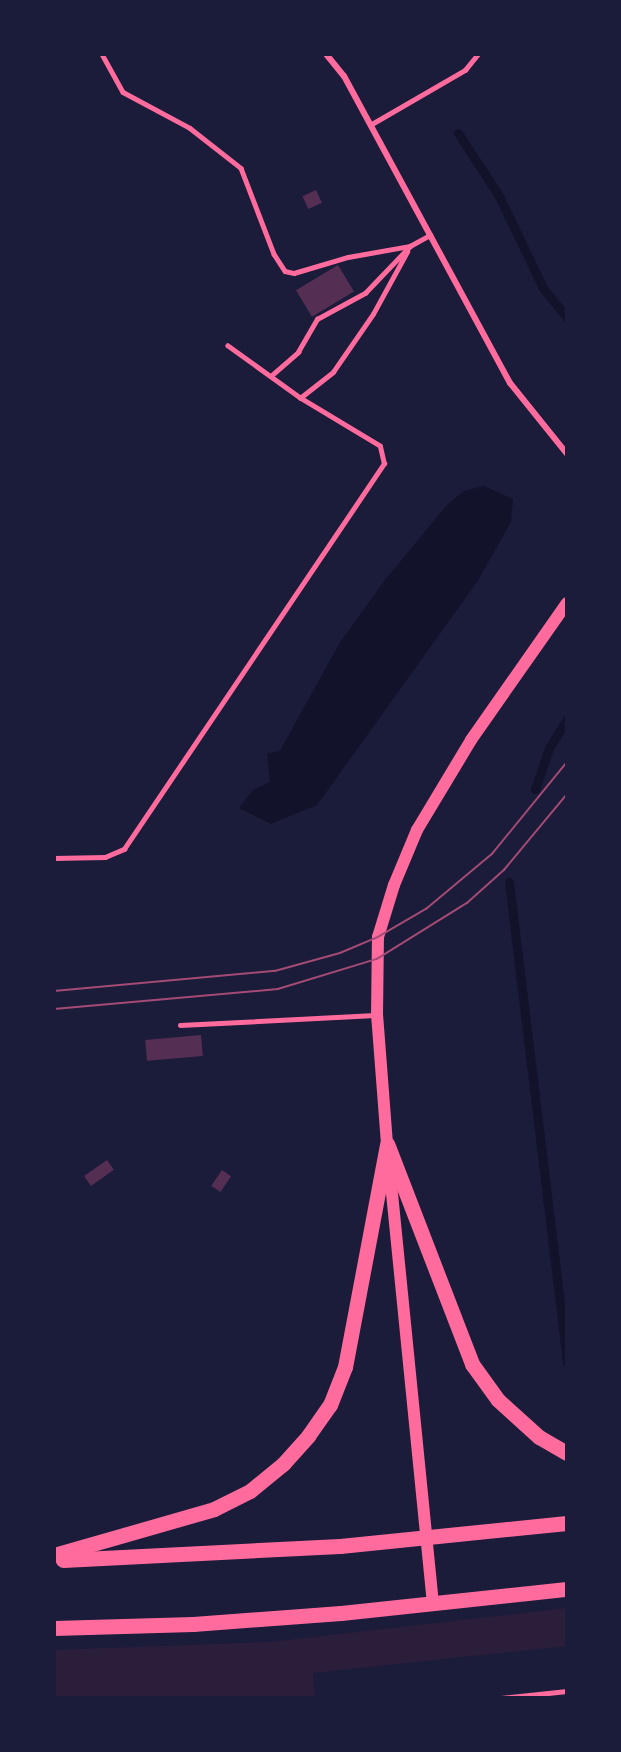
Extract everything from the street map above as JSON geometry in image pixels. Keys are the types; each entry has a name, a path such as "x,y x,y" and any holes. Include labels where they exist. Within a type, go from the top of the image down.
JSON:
{"main road":[{"path":"433,1604 387,1144 378,1014 378,937 394,885 417,830 471,740 567,603"},
{"path":"387,1144 472,1364 498,1400 539,1437 567,1454"},
{"path":"54,1558 214,1509 250,1491 283,1464 308,1436 330,1405 345,1367 387,1144"},
{"path":"54,1558 251,1553 427,1539 567,1523"},
{"path":"54,1628 193,1624 433,1604 567,1589"}],"street":[{"path":"326,54 344,76 510,383 567,454"}],"lane":[{"path":"102,54 123,92 190,128 241,168 282,267 294,273 348,257 410,246"},
{"path":"370,125 465,69 478,54"},
{"path":"272,375 298,352 317,319 365,294 410,246 430,235"},
{"path":"300,398 333,372 373,314 410,246"},
{"path":"54,858 105,857 124,849 384,464 380,446 300,398 272,375 228,346"},
{"path":"180,1025 378,1014"},
{"path":"501,1698 567,1691"}],"shaded area":[{"path":"484,486 513,499 511,522 477,582 317,805 271,824 239,808 253,790 270,782 267,754 280,751 339,644 385,580 447,505 464,491"},
{"path":"567,1608 567,1646 313,1673 315,1698 54,1698 54,1650 270,1642"}],"building":[{"path":"316,190 322,203 308,209 302,196"},
{"path":"338,265 354,292 312,317 296,290"},
{"path":"201,1035 203,1056 147,1061 145,1040"},
{"path":"107,1160 114,1170 91,1186 84,1176"},
{"path":"222,1170 231,1176 220,1192 211,1186"}],"waterway":[{"path":"458,133 499,196 543,288 567,318"},
{"path":"535,789 549,748 567,719"},
{"path":"509,882 567,1364"}],"tram line":[{"path":"54,991 275,971 340,953 378,937 426,909 492,854 567,762"},
{"path":"54,1009 278,989 377,959 467,903 504,870 567,794"}]}
